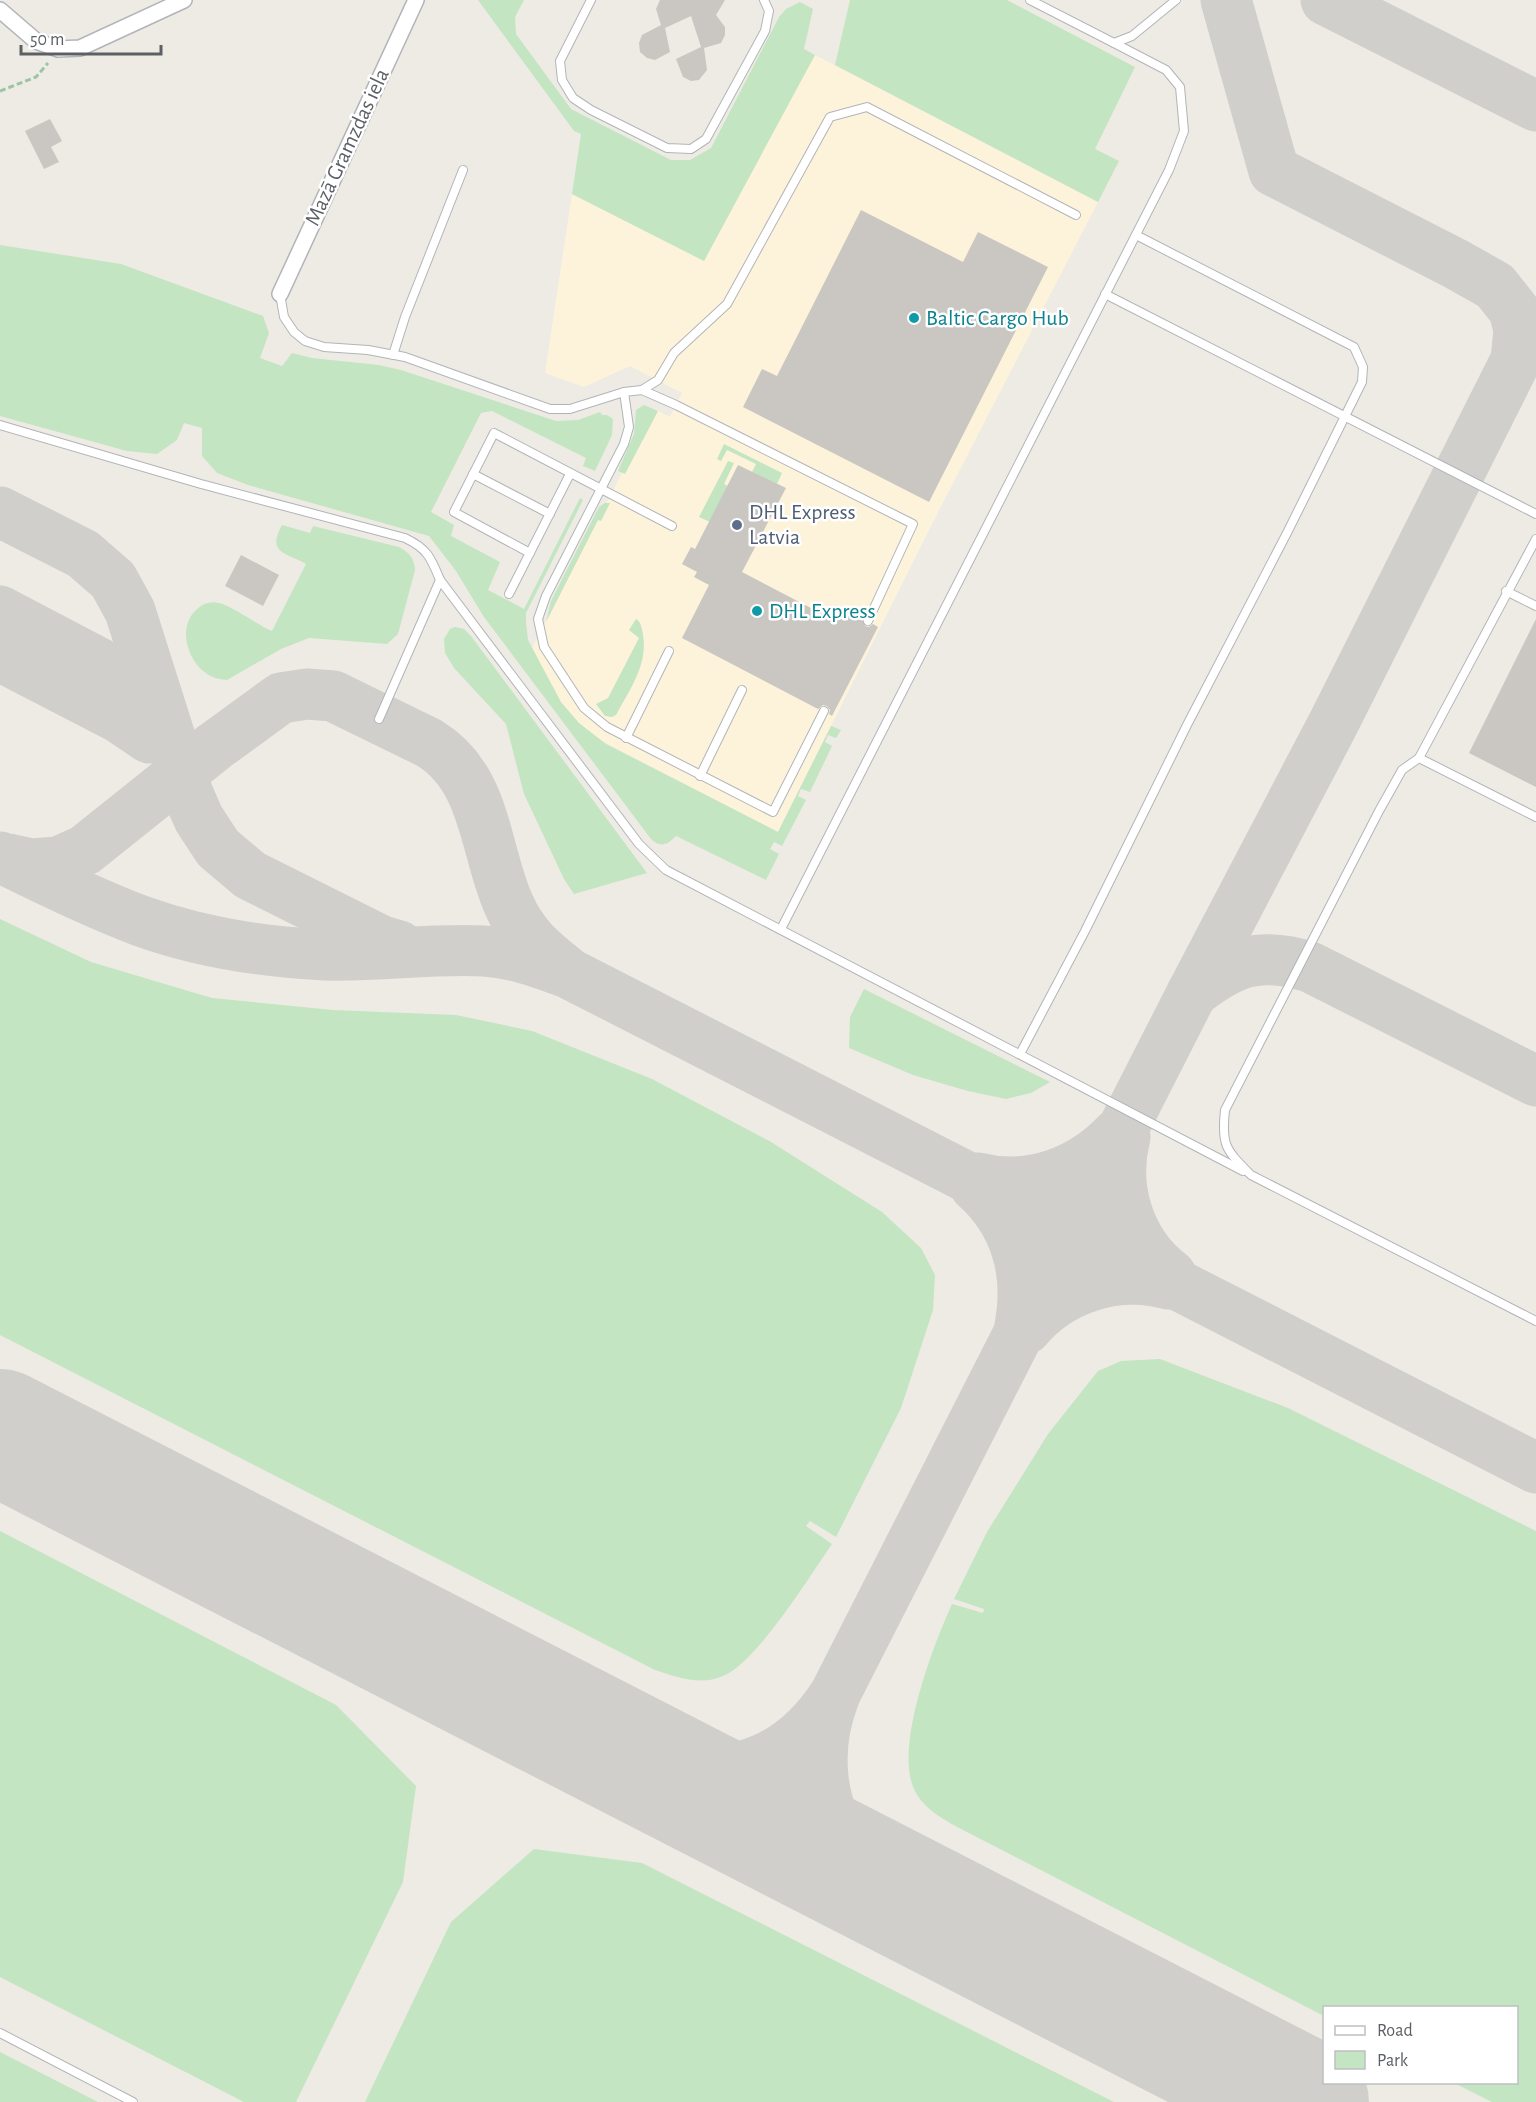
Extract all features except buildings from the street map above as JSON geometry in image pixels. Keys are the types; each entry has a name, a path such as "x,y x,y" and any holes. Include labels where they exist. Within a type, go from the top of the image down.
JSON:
{"street":[{"path":"0,10 36,41 58,49 80,48 184,0"},
{"name":"Mazā Gramzdas iela","path":"280,294 416,0"}],"lane":[{"path":"591,0 560,61 562,80 573,98 591,110 667,148 691,149 706,139 765,31 769,11 764,0"},
{"path":"781,929 1169,170 1184,131 1180,87 1166,70 1030,0"},
{"path":"1114,43 1132,36 1176,0"},
{"path":"280,294 284,317 294,332 305,341 324,347 368,350 405,357 550,409 570,409 624,392 642,390 658,381 675,353 727,304 830,117 867,107 1076,215"},
{"path":"393,355 405,317 464,170"},
{"path":"1020,1054 1085,931 1362,382 1364,367 1354,347 1136,235"},
{"path":"1105,294 1536,514"},
{"path":"642,390 913,524 867,621"},
{"path":"624,392 629,428 624,444 546,596 538,619 544,647 584,708 607,727 773,812 824,711"},
{"path":"0,425 201,484 405,538 420,545 431,559 440,580 639,844 666,870 1536,1321"},
{"path":"530,553 454,512 494,434 672,526"},
{"path":"473,474 550,514"},
{"path":"510,594 570,474"},
{"path":"1251,1175 1229,1153 1223,1131 1226,1110 1379,811 1402,770 1419,758 1506,591 1536,539"},
{"path":"379,718 440,580"},
{"path":"1506,591 1536,606"},
{"path":"626,738 669,651"},
{"path":"700,776 742,690"},
{"path":"1419,758 1536,817"},
{"path":"0,2033 133,2102"}],"path":[{"path":"0,91 36,77 58,49"}],"shaded area":[{"path":"815,55 1098,202 933,522 778,832 567,723 530,652 655,409 670,417 682,393 630,366 584,387 545,373 572,194 704,261"}],"green space":[{"path":"478,0 524,0 515,17 516,34 571,109 671,160 690,160 711,148 779,17 786,9 800,2 813,9 804,49 815,55 704,261 572,194 581,134 574,131"},
{"path":"850,0 1007,0 1135,67 1095,149 1119,161 1098,202 835,65"},
{"path":"0,245 121,264 263,316 269,333 260,358 282,366 292,353 312,358 379,365 401,370 556,421 578,420 600,412 613,419 612,435 595,471 583,466 586,458 492,411 481,413 431,512 454,525 451,536 500,562 488,590 524,609 580,498 583,500 526,613 526,623 528,640 561,702 579,723 606,744 778,832 831,726 841,730 836,738 828,735 825,742 832,746 810,792 801,789 798,796 806,800 782,846 774,842 770,849 779,854 766,880 676,836 664,844 658,844 651,839 484,617 456,571 429,536 248,485 217,473 202,456 202,428 184,423 177,440 157,454 127,451 0,416"},
{"path":"644,405 658,411 625,474 618,471 634,434 636,410"},
{"path":"724,444 782,473 777,484 752,472 756,464 727,450 721,461 717,459"},
{"path":"728,461 734,463 724,484 728,486 710,522 699,517"},
{"path":"610,503 601,521 598,520 546,622 551,601 599,507"},
{"path":"282,525 310,533 313,526 399,547 409,554 414,562 415,570 398,634 387,644 309,638 281,649 227,680 213,677 196,664 191,654 187,644 188,623 193,613 201,606 217,602 272,631 306,564 285,554 277,546 276,541"},
{"path":"636,619 642,628 644,646 640,667 616,715 605,716 596,704 608,698 639,638 629,630"},
{"path":"455,627 464,629 471,636 647,873 574,894 564,879 524,794 506,724 454,668 445,653 444,639 450,629"},
{"path":"0,919 91,962 212,998 333,1010 456,1015 532,1031 652,1079 771,1142 882,1212 921,1248 935,1275 933,1310 901,1408 836,1537 810,1521 806,1526 832,1544 782,1617 751,1654 737,1668 714,1679 689,1679 655,1670 0,1335"},
{"path":"864,989 1050,1082 1031,1093 1006,1099 913,1075 849,1048 850,1017"},
{"path":"1160,1359 1288,1408 1536,1531 1536,2102 1492,2102 1456,2084 1518,2084 1518,2006 1323,2006 1323,2015 941,1818 929,1809 915,1791 909,1773 912,1724 935,1645 952,1604 983,1613 984,1609 954,1599 987,1532 1048,1434 1098,1371 1121,1361"},
{"path":"0,1531 336,1705 416,1786 403,1882 296,2102 244,2102 0,1977"},
{"path":"534,1849 642,1863 1114,2102 365,2102 451,1922"},
{"path":"0,2052 98,2102 0,2102"}],"taxiway":[{"path":"628,1755 659,1765 689,1770 717,1770 744,1766 769,1756 793,1741 815,1721 835,1694 1192,993 1334,722 1516,360 1519,330 1514,310 1495,286 1274,171 1226,0"},
{"path":"1326,0 1536,106"},
{"path":"0,512 83,554 113,580 130,611 188,794 199,819 218,848 250,875 382,941 399,946"},
{"path":"0,611 99,663 132,691 160,726"},
{"path":"0,656 118,717 149,738"},
{"path":"8,859 31,864 58,862 85,850 215,746 281,698 307,694 333,696 429,743 448,758 462,775 473,795 514,916 532,941 565,970"},
{"path":"0,857 123,914 186,935 209,940 255,948 325,955 444,951 495,952 517,956 568,973 1536,1468"},
{"path":"1192,993 1234,966 1261,960 1292,962 1310,967 1536,1081"},
{"path":"978,1178 1017,1182 1054,1175 1088,1158 1118,1133"},
{"path":"1125,1137 1121,1176 1127,1213 1144,1247 1171,1275"},
{"path":"975,1186 1001,1216 1017,1250 1023,1287 1020,1326"},
{"path":"1026,1329 1055,1303 1091,1286 1129,1279 1168,1284"},
{"path":"834,1697 828,1717 822,1759 827,1800 843,1838 856,1855 902,1895"}],"runway":[{"path":"0,1432 1306,2102"}],"place":[{"name":"Baltic Cargo Hub","path":"914,318"},
{"name":"DHL Express Latvia","path":"737,525"},
{"name":"DHL Express","path":"757,611"}]}
